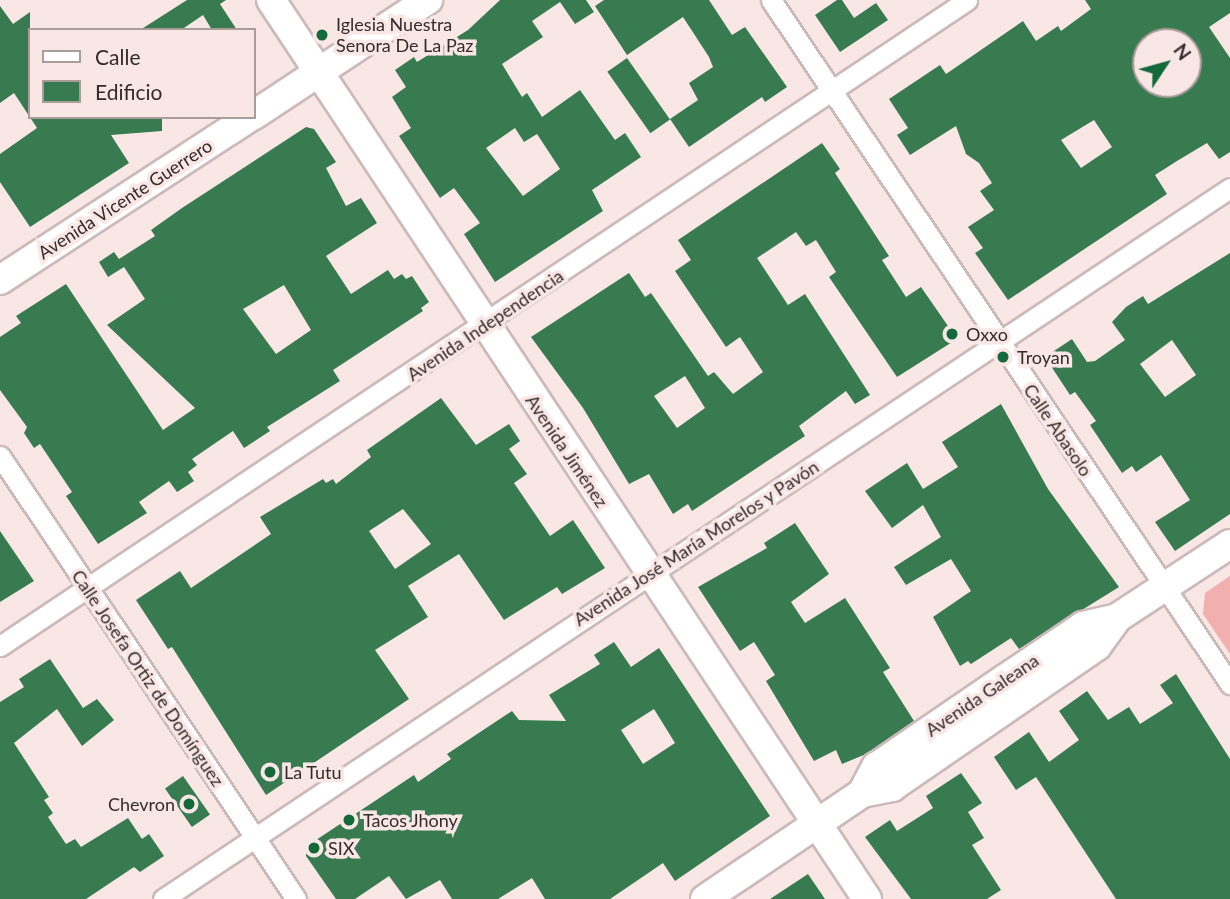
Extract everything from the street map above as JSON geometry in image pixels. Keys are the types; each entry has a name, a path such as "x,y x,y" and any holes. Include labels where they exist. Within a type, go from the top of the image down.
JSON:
{"street":[{"name":"Avenida Jiménez","path":"271,0 485,327 867,899"},
{"name":"Avenida Vicente Guerrero","path":"256,113 428,0"},
{"name":"Calle Abasolo","path":"771,0 1230,684"},
{"name":"Avenida Independencia","path":"0,646 485,327 967,0"},
{"name":"Avenida Vicente Guerrero","path":"0,280 247,119"},
{"name":"Avenida José María Morelos y Pavón","path":"163,899 649,573 1000,344 1230,188"},
{"name":"Calle Josefa Ortiz de Domínguez","path":"0,456 296,899"},
{"name":"Avenida Galeana","path":"705,899 862,793 876,767 1083,626 1117,618 1230,544"}],"shaded area":[{"path":"1230,576 1230,654 1203,614 1205,593"}],"building":[{"path":"187,0 226,0 220,4 236,28 211,28 203,15 184,28 143,28"},
{"path":"500,0 586,0 594,12 575,24 560,2 532,21 543,37 502,64 522,97 527,93 542,117 580,90 615,140 625,133 641,157 592,190 603,211 495,282 464,234 480,223 454,188 440,198 399,136 411,128 392,97 406,87 395,70 414,57 417,62 468,30","holes":["515,128 524,142 537,134 560,169 523,196 486,148"]},
{"path":"604,0 709,0 732,35 745,27 787,87 765,102 762,97 689,147 670,119 698,100 689,83 713,67 709,57 683,17 627,55 595,6"},
{"path":"837,0 842,0 854,18 876,3 888,20 840,52 815,15"},
{"path":"1085,0 1230,0 1230,13 1209,27 1230,58 1230,152 1219,159 1207,143 1155,175 1167,194 1008,300 975,253 983,248 968,227 994,210 980,191 992,183 979,163 966,154 956,126 910,155 897,135 908,128 889,99 940,65 946,74 1023,21 1036,41 1058,26 1061,31 1091,9","holes":["1094,120 1112,147 1081,168 1061,140"]},
{"path":"0,6 13,24 30,12 28,114 14,93 0,103"},
{"path":"627,58 670,119 650,133 607,72"},
{"path":"31,119 162,119 162,131 111,135 129,163 30,227 0,182 0,154 37,128"},
{"path":"306,127 314,129 336,162 326,168 346,206 361,198 377,223 326,256 351,294 388,270 394,279 402,274 406,279 412,276 429,302 421,308 423,311 333,370 340,381 267,427 270,431 244,448 233,431 192,459 197,465 188,472 194,481 177,492 169,481 139,502 147,513 98,544 66,496 72,492 40,444 34,448 24,433 27,427 0,390 0,337 21,323 16,316 66,284 163,430 195,408 107,325 145,299 124,267 108,277 99,262 114,252 119,259 155,236 151,230","holes":["284,285 311,330 276,354 243,309"]},
{"path":"822,143 840,169 835,173 889,256 882,260 906,297 921,287 957,339 897,377 829,277 836,272 816,240 806,246 796,232 757,258 788,305 805,294 870,395 855,404 846,391 799,426 805,436 692,511 688,504 673,514 649,474 629,484 583,408 531,337 629,273 645,297 651,293 708,376 714,372 733,394 763,372 740,337 726,347 675,271 691,260 678,240","holes":["685,376 705,408 677,428 654,396"]},
{"path":"1230,253 1230,514 1175,551 1155,522 1190,500 1161,455 1136,472 1132,466 1122,473 1090,425 1096,421 1075,392 1070,395 1045,357 1072,339 1087,362 1095,361 1125,340 1112,322 1126,307 1143,296 1148,304","holes":["1172,340 1196,375 1165,397 1140,364"]},
{"path":"441,398 476,445 509,424 520,441 509,449 527,474 514,483 550,536 573,520 605,568 562,594 557,587 504,620 459,554 408,586 428,617 375,650 409,699 266,795 172,647 168,649 136,600 180,571 191,588 271,534 260,517 323,479 326,483 333,479 336,484 371,457 367,450","holes":["403,509 431,544 395,569 369,531"]},
{"path":"1001,404 1048,489 1119,587 1019,649 1011,638 971,664 968,661 960,666 933,617 971,591 951,559 906,585 894,567 941,537 923,505 892,528 865,491 907,463 923,489 958,467 942,442"},
{"path":"795,523 829,574 791,602 805,623 845,598 890,668 883,672 914,721 866,754 842,764 836,750 814,761 766,681 775,675 754,642 740,651 698,587 767,548 764,543"},
{"path":"0,531 34,581 0,602"},
{"path":"614,642 631,667 659,648 770,816 675,881 663,863 610,899 545,899 532,878 498,899 452,899 440,880 406,899 389,876 355,899 336,899 306,856 307,846 414,775 418,782 451,759 447,754 512,711 519,720 566,721 549,695 600,664 594,655","holes":["654,709 675,743 643,764 621,730"]},
{"path":"50,659 83,708 97,699 114,720 82,746 57,709 14,743 49,797 44,800 53,813 48,817 66,844 75,839 81,847 128,818 142,839 149,834 164,856 140,872 134,867 86,899 0,899 0,702 24,687 19,679"},
{"path":"1176,674 1230,759 1230,899 1116,899 1036,777 1016,790 994,757 1029,732 1049,762 1079,740 1059,711 1087,691 1108,720 1129,707 1140,724 1173,703 1160,685"},
{"path":"961,773 982,803 968,812 984,838 972,845 1001,890 987,899 911,899 865,837 890,820 897,831 933,808 926,796"},
{"name":"Chevron","path":"183,776 210,815 192,827 165,789"},
{"path":"808,874 825,899 770,899"}],"place":[{"name":"Iglesia Nuestra Senora De La Paz","path":"322,35"},
{"name":"Oxxo","path":"952,334"},
{"name":"Troyan","path":"1003,357"},
{"name":"La Tutu","path":"270,772"},
{"name":"Chevron","path":"189,804"},
{"name":"Tacos Jhony","path":"349,820"},
{"name":"SIX","path":"314,848"}]}
